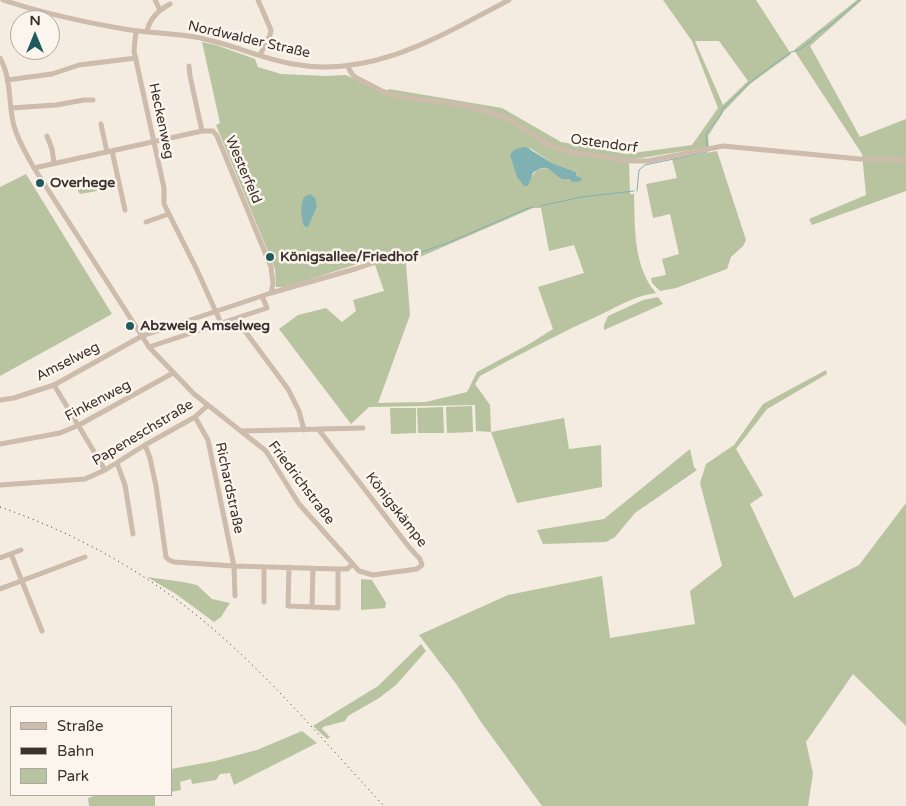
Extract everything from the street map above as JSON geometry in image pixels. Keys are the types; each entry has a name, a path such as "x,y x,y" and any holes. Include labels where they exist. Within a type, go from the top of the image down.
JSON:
{"street":[{"name":"Nordwalder Straße","path":"3,0 42,12 136,31 201,38 260,56 312,67 348,67 389,58 414,48 509,0"},
{"path":"155,0 160,10"},
{"path":"258,0 271,30 260,56"},
{"path":"147,32 151,21 160,10 170,4"},
{"name":"Heckenweg","path":"136,31 134,51 164,188 164,204 217,312 221,324"},
{"name":"Friedrichstraße","path":"0,58 7,79 14,126 20,141 34,168 149,347 207,406 241,431 270,456 299,504 359,571 373,575"},
{"path":"0,79 52,74 78,65 136,58"},
{"path":"34,168 202,131 190,76 190,66"},
{"name":"Ostendorf","path":"348,67 355,77 382,91 408,98 462,105 505,117 547,144 570,152 632,161 648,161 730,146 860,159 906,160"},
{"path":"11,108 93,100"},
{"path":"101,124 125,210"},
{"name":"Westerfeld","path":"202,131 213,131 217,136 271,267 273,284 271,293"},
{"path":"47,136 52,149 54,163"},
{"path":"146,222 169,214"},
{"name":"Amselweg","path":"0,400 14,398 54,385 142,336 271,293 400,254"},
{"path":"149,347 267,308 262,296"},
{"path":"236,319 288,389 299,411 304,430"},
{"name":"Finkenweg","path":"0,444 60,433 79,425 173,373"},
{"path":"54,385 105,470"},
{"name":"Papeneschstraße","path":"0,485 85,479 105,470 195,417 207,406"},
{"name":"Richardstraße","path":"195,417 208,440 234,566 235,596"},
{"path":"241,431 363,428"},
{"name":"Königskämpe","path":"319,430 420,559 422,565 416,568 373,575"},
{"path":"145,445 156,486 166,557 169,560 174,562 234,566 338,569 347,568 353,564"},
{"path":"116,463 125,485 133,534"},
{"path":"0,558 21,550"},
{"path":"10,554 42,631"},
{"path":"0,589 85,557"},
{"path":"264,567 264,602"},
{"path":"289,567 288,606 338,608 338,569"},
{"path":"312,606 313,568"}],"green space":[{"path":"663,0 756,0 791,54 750,84 724,111 708,136 709,147 629,160 630,194 634,194 635,233 639,259 648,282 656,293 641,296 621,304 480,376 475,384 490,405 491,432 476,431 475,405 369,407 351,424 279,329 298,315 326,308 342,322 356,311 353,300 384,291 373,259 286,287 276,287 275,269 216,125 220,123 202,42 255,59 258,67 281,74 346,75 384,94 389,89 502,108 561,142 626,154 692,145 718,108 692,41","holes":["695,41 719,41 748,81 723,105","530,148 552,163 576,172 579,179 562,179 551,169 544,168 537,170 531,177","533,208 541,208 549,251 574,245 584,273 538,287 553,329 477,372 467,392 426,402 378,403 410,315 406,263"]},
{"path":"857,0 862,0 810,46 860,137 906,119 906,191 812,225 809,219 866,195 862,154 794,50"},
{"path":"717,151 746,240 743,246 731,257 727,269 676,288 660,291 652,283 651,278 666,275 662,259 679,254 670,214 653,218 646,184 677,178 672,159"},
{"path":"26,174 112,314 0,376 0,187"},
{"path":"95,179 97,191 80,194 72,182"},
{"path":"658,297 663,304 604,330 608,316 643,300"},
{"path":"826,370 827,374 767,409 736,449 763,495 750,504 794,598 859,565 906,503 906,726 853,674 806,742 813,773 808,806 542,806 481,722 457,685 419,635 508,595 602,576 610,638 695,624 690,591 722,566 700,483 706,464 734,445 763,404"},
{"path":"472,406 473,432 447,433 446,407"},
{"path":"443,407 444,433 418,433 417,408"},
{"path":"390,408 416,408 416,433 391,434"},
{"path":"564,418 569,449 601,445 602,487 517,503 491,432"},
{"path":"690,449 694,467 697,470 635,513 615,537 606,542 543,544 537,530 604,519"},
{"path":"147,577 197,585 212,599 230,603 221,617 214,622 176,594"},
{"path":"361,579 372,580 386,603 385,608 361,610"},
{"path":"421,644 426,651 396,685 379,698 348,716 345,721 323,727 322,729 330,737 327,739 313,726 378,686"},
{"path":"302,731 317,743 234,785 230,773 220,774 216,780 192,784 191,779 180,782 181,790 172,792 172,769 215,761 257,750"},
{"path":"94,796 155,796 155,806 89,806 88,798"}],"water":[{"path":"526,147 552,163 576,172 577,176 582,179 581,181 572,182 570,179 562,179 549,169 543,168 533,173 528,186 524,186 517,177 510,155 519,148"},
{"path":"310,194 315,198 317,206 308,227 304,226 301,207 304,197"}],"waterway":[{"path":"707,146 706,134 721,114 723,108 754,79 791,52 799,50 860,0"},
{"path":"637,191 639,170 645,165 707,152"},
{"path":"540,206 581,197 634,191"},
{"path":"402,259 450,242 533,207"}],"railway":[{"path":"0,507 85,543 139,574 189,609 236,649 258,671 384,806"}],"place":[{"name":"Overhege","path":"40,183"},
{"name":"Königsallee/Friedhof","path":"270,257"},
{"name":"Abzweig Amselweg","path":"130,326"}]}
